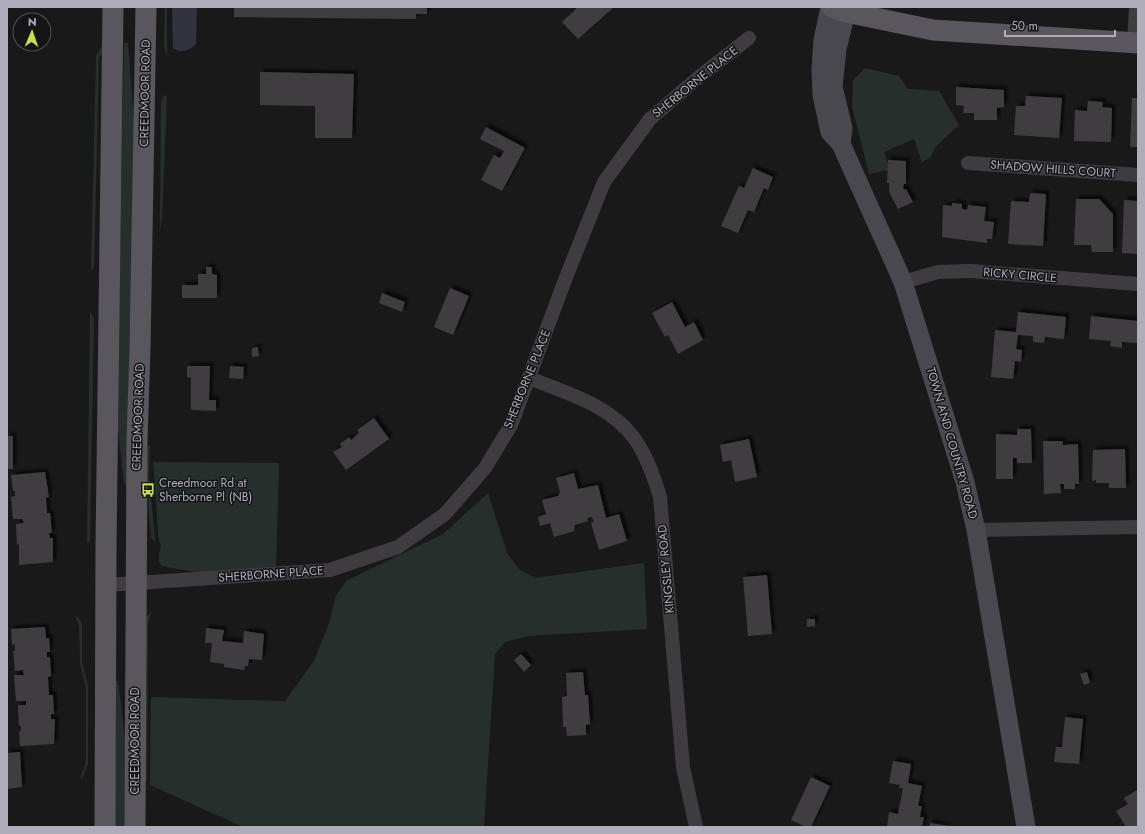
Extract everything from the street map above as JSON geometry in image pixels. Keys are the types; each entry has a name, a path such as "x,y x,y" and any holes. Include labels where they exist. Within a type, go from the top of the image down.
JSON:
{"main road":[{"path":"104,827 113,7"},
{"name":"CREEDMOOR ROAD","path":"134,827 135,583 146,7"},
{"path":"836,9 933,30 1136,43"}],"street":[{"path":"1136,7 1136,43"},
{"name":"TOWN AND COUNTRY ROAD","path":"836,9 837,49 833,87 843,128 841,144 903,282 965,482 976,530 1026,827"},
{"name":"SHERBORNE PLACE","path":"106,585 330,570 398,547 445,514 486,468 510,425 604,182 650,119 699,77 749,38"},
{"name":"SHADOW HILLS COURT","path":"968,163 1138,175"},
{"name":"RICKY CIRCLE","path":"903,282 938,272 970,271 1138,284"},
{"name":"KINGSLEY ROAD","path":"529,378 585,401 614,417 634,438 650,467 660,497 682,760 696,827"},
{"path":"976,530 1138,527"}],"shaded area":[{"path":"165,7 167,7 167,59 164,45"},
{"path":"104,42 107,42 99,58 94,267 91,271 96,56"},
{"path":"124,42 128,43 136,148 129,484 124,484 117,420"},
{"path":"865,68 899,76 908,89 939,91 959,125 935,147 931,157 922,162 914,139 884,152 890,170 869,174 852,106 853,80"},
{"path":"164,95 167,97 162,220 160,229 161,101"},
{"path":"90,311 94,318 90,542 87,543"},
{"path":"146,446 150,446 149,474 155,542 151,538 146,479"},
{"path":"153,462 279,463 276,568 199,573 162,566 159,561 161,545 159,541"},
{"path":"488,493 507,553 519,569 535,578 644,563 647,629 528,636 505,642 495,654 484,827 243,827 150,785 151,697 285,701 314,661 329,623 336,596 346,581 443,534"},
{"path":"151,612 148,625 147,781 144,781 146,617"},
{"path":"75,615 81,621 82,625 82,662 88,686 88,764 82,779 80,778 86,763 86,688 80,663 79,626"},
{"path":"114,681 118,681 127,754 127,827 113,827"}],"water":[{"path":"172,7 197,7 196,44 191,48 179,51 173,48"}],"building":[{"path":"234,7 427,7 427,14 416,14 416,19 234,17"},
{"path":"578,7 614,7 578,39 562,22"},
{"path":"260,72 354,74 352,138 315,138 315,106 260,105"},
{"path":"956,87 1004,90 1004,107 997,108 997,120 974,120 974,113 963,113 964,106 956,105"},
{"path":"1026,96 1062,98 1059,138 1014,135 1016,106 1025,106"},
{"path":"1132,98 1138,98 1138,147 1130,147"},
{"path":"1088,101 1103,102 1102,107 1112,108 1111,142 1074,141 1075,110 1087,111"},
{"path":"486,127 525,148 502,191 481,180 494,155 500,158 504,151 480,139"},
{"path":"888,160 906,161 906,184 904,184 903,188 904,190 906,189 913,202 898,209 889,192 889,183 887,183"},
{"path":"753,168 773,177 768,190 764,188 754,212 748,210 738,233 721,226 739,186 744,188"},
{"path":"1030,193 1046,194 1043,246 1008,244 1011,201 1029,202"},
{"path":"1076,199 1099,199 1113,214 1113,252 1092,252 1091,245 1074,245"},
{"path":"1124,200 1138,201 1138,254 1122,253"},
{"path":"952,203 962,204 962,209 967,210 968,205 986,207 984,221 994,222 992,239 987,239 987,243 942,237 943,205 952,206"},
{"path":"206,267 212,267 212,274 217,275 217,298 182,298 182,285 198,285 198,274 206,274"},
{"path":"450,288 469,296 453,335 434,327"},
{"path":"382,293 405,302 402,312 379,303"},
{"path":"672,302 685,327 694,322 703,340 678,354 668,335 665,337 652,313"},
{"path":"1018,312 1066,317 1064,339 1045,337 1044,343 1033,342 1033,336 1018,335 1016,349 1022,350 1021,362 1015,361 1013,379 991,377 995,330 1016,332"},
{"path":"1091,316 1138,321 1138,343 1122,342 1122,348 1110,346 1111,341 1089,339"},
{"path":"258,347 259,356 252,357 252,348"},
{"path":"187,366 210,366 209,400 216,400 216,411 191,410 191,378 187,377"},
{"path":"230,366 244,367 243,379 229,378"},
{"path":"374,418 389,439 346,470 333,452 342,447 340,444 349,437 351,440 359,433 357,430"},
{"path":"1017,429 1031,429 1032,463 1017,463 1017,458 1013,458 1013,479 996,479 996,434 1017,435"},
{"path":"7,436 13,436 13,469 7,469"},
{"path":"749,439 757,477 735,482 731,460 723,462 720,445"},
{"path":"1043,441 1063,441 1063,445 1078,444 1079,484 1075,484 1075,489 1064,489 1064,484 1060,484 1061,493 1044,494"},
{"path":"1125,449 1126,488 1109,488 1109,483 1096,483 1096,480 1092,481 1093,450"},
{"path":"45,472 49,497 46,498 47,513 50,513 52,533 49,533 50,538 53,538 53,562 19,565 19,544 17,545 16,524 24,523 23,519 13,519 11,497 15,496 15,491 13,491 11,475"},
{"path":"574,473 578,489 598,485 606,518 619,514 627,541 599,550 591,523 594,522 592,517 587,518 588,521 575,525 574,531 554,537 550,523 540,526 538,517 546,514 542,500 558,496 560,492 556,478"},
{"path":"767,575 772,634 748,636 743,577"},
{"path":"807,619 815,619 815,626 807,627"},
{"path":"45,627 46,638 49,638 50,652 47,652 47,657 50,657 51,676 48,677 49,695 53,695 54,714 51,714 51,719 55,719 54,744 20,746 19,731 21,731 21,726 19,726 18,705 26,705 26,701 16,701 14,675 24,675 23,670 15,671 13,651 15,651 15,644 12,645 11,629"},
{"path":"206,628 224,630 222,641 243,643 244,631 264,634 262,660 249,659 248,666 245,666 244,670 224,667 224,664 210,662 212,643 205,643"},
{"path":"521,654 531,665 524,672 514,660"},
{"path":"583,672 585,695 588,695 590,724 586,725 586,735 567,736 566,727 563,727 562,697 567,696 566,673"},
{"path":"1087,672 1090,683 1084,685 1080,674"},
{"path":"1065,717 1083,719 1079,764 1054,762 1056,747 1062,747"},
{"path":"20,752 22,787 7,789 7,753"},
{"path":"893,761 911,764 908,783 922,786 918,806 922,806 920,817 924,817 922,827 887,827 889,812 898,814 903,788 899,788 900,785 889,783"},
{"path":"811,777 830,786 811,827 806,827 791,820"},
{"path":"1138,789 1138,827 1126,827 1116,811 1128,804 1124,798"},
{"path":"930,823 948,826 929,827"}],"place":[{"name":"Creedmoor Rd at Sherborne Pl (NB)","path":"148,490"}]}
